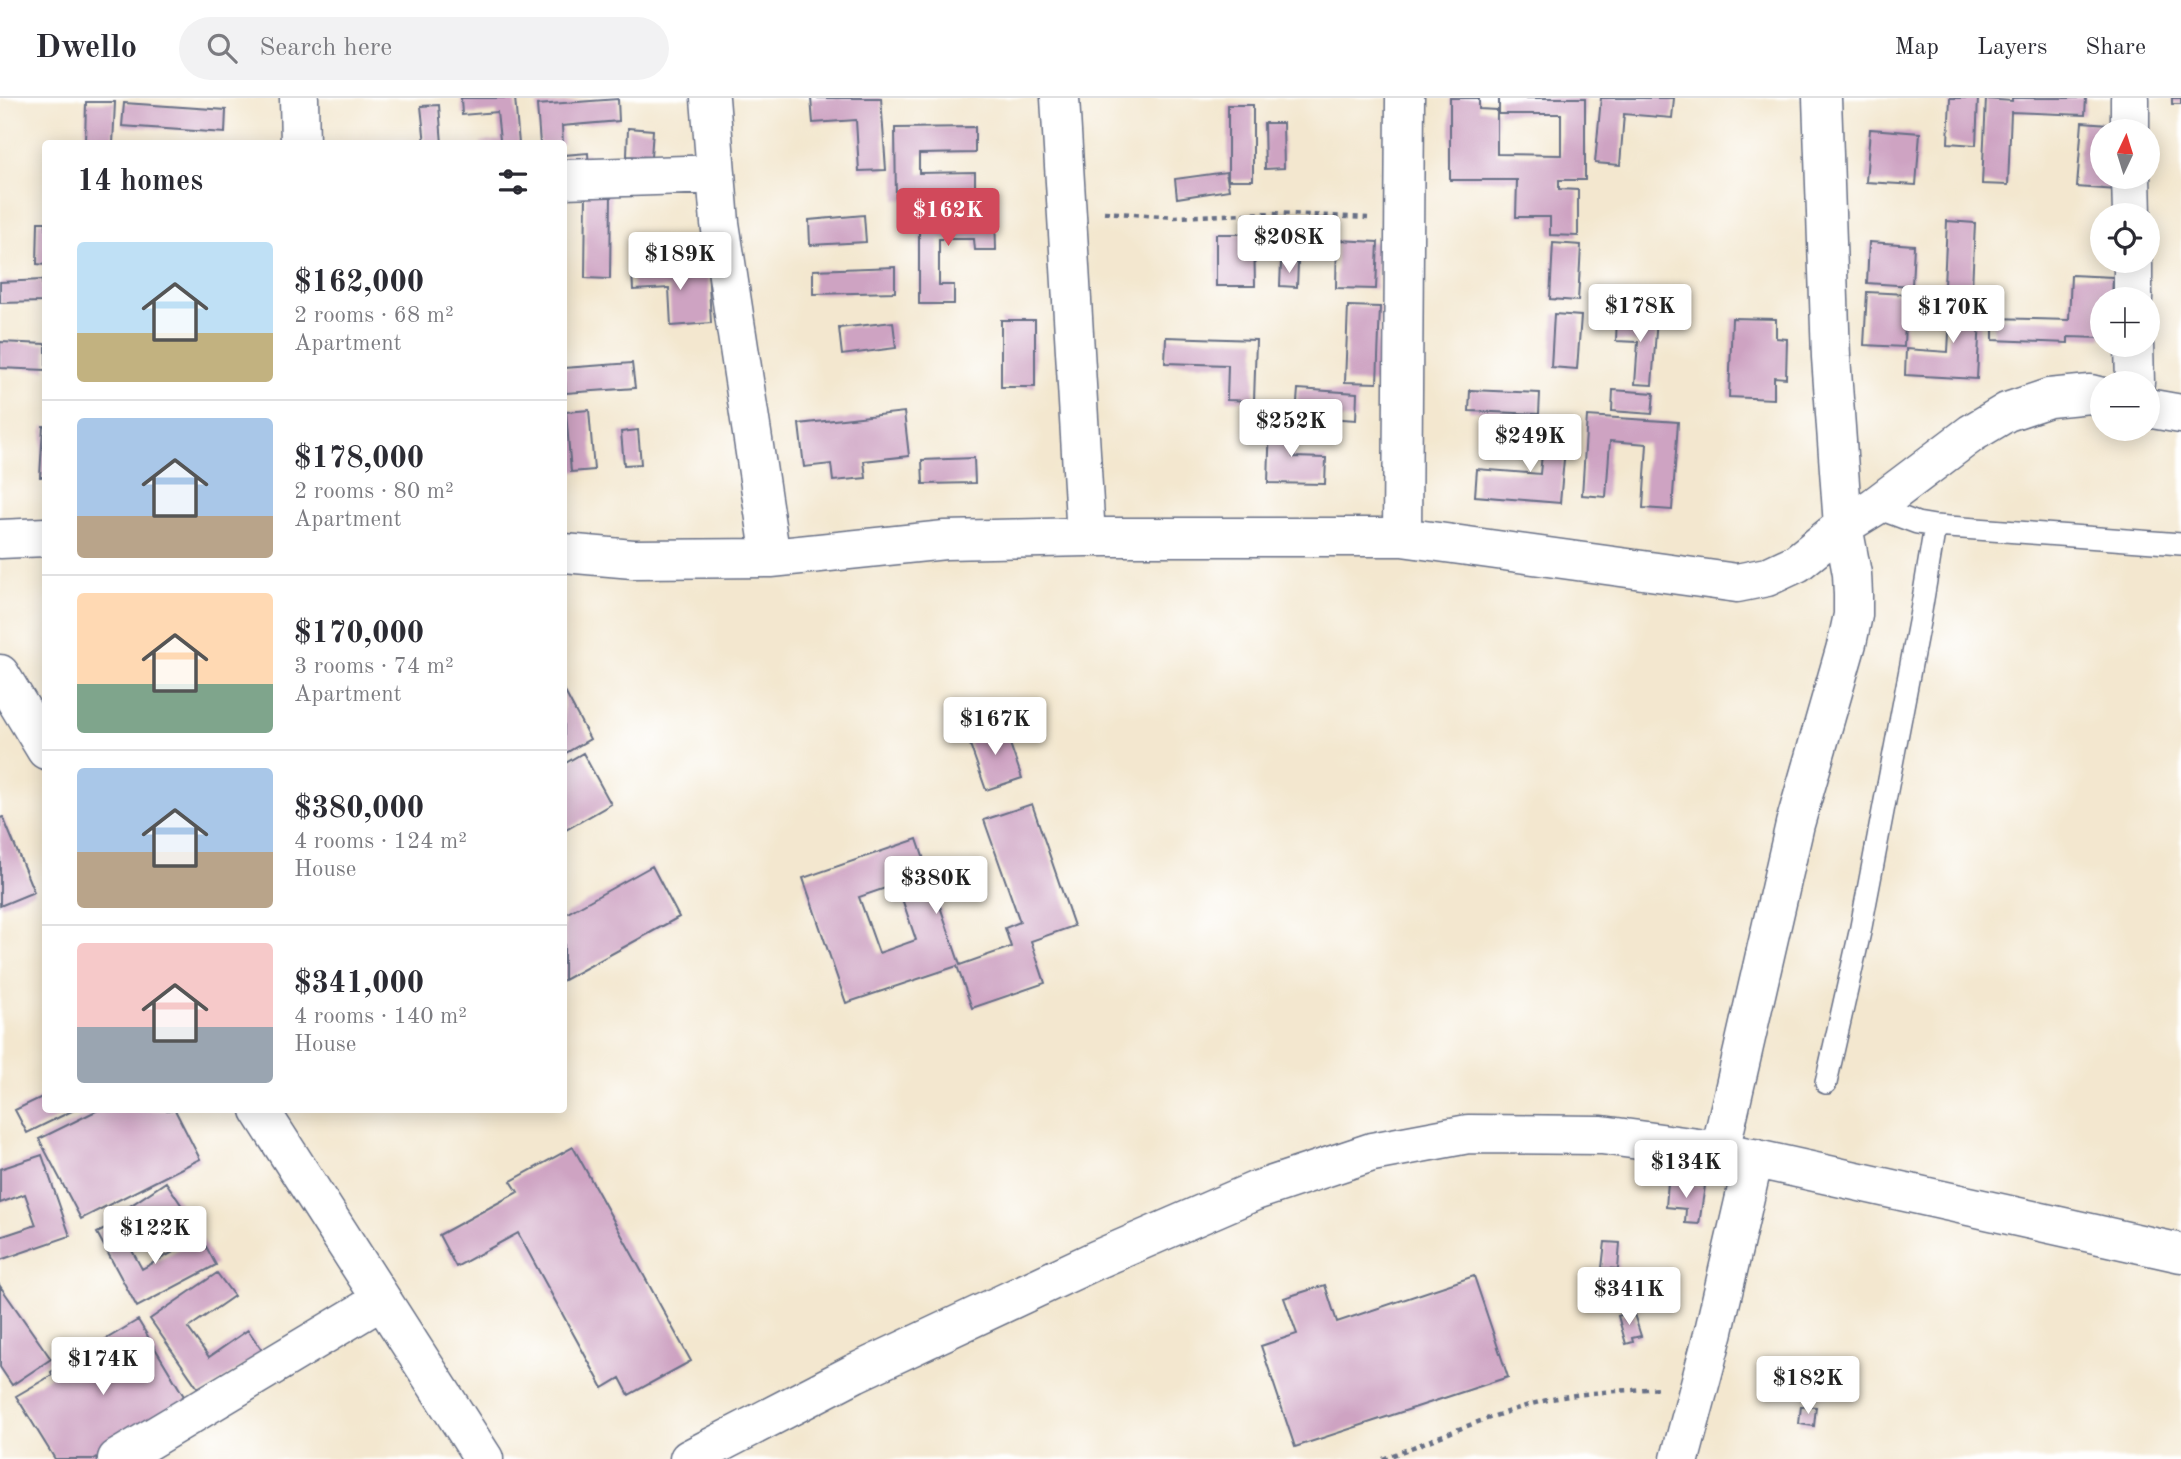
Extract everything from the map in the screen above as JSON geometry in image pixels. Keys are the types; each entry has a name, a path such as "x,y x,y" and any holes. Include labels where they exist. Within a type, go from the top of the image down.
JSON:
{"street":[{"path":"299,98 300,140"},
{"path":"709,98 736,335 771,558"},
{"path":"1060,98 1086,537"},
{"path":"1402,537 1405,98"},
{"path":"1680,1459 1714,1331 1737,1154 1795,824 1853,615 1852,574 1858,517 1831,357 1822,98"},
{"path":"2130,98 2130,119"},
{"path":"567,179 716,174"},
{"path":"567,553 633,559 771,558 945,540 1402,537 1737,583 1767,577 1797,563 1972,433 2007,412 2049,398 2090,394"},
{"path":"2160,410 2181,414"},
{"path":"0,538 42,537"},
{"path":"0,674 11,718 42,746"},
{"path":"262,1113 484,1459"},
{"path":"689,1459 855,1373 1108,1255 1255,1191 1372,1152 1468,1134 1602,1135 1737,1154 2181,1253"},
{"path":"117,1459 382,1300"}],"lane":[{"path":"1858,517 1936,526 2181,544"},
{"path":"1826,1083 1860,932 1936,526"}],"path":[{"path":"1067,210 1175,217 1272,213 1404,220"},
{"path":"1383,1459 1482,1420 1541,1402 1611,1391 1700,1385"}],"building":[{"path":"461,98 515,98 519,140 500,140 497,112 462,115"},
{"path":"811,98 881,98 886,170 859,171 856,120 813,123"},
{"path":"1450,98 1479,98 1479,109 1497,110 1497,154 1561,155 1561,114 1499,114 1499,98 1585,98 1585,180 1559,180 1559,189 1578,190 1578,236 1550,235 1550,217 1516,217 1517,180 1450,180"},
{"path":"1601,98 1674,98 1672,118 1624,114 1620,165 1595,163"},
{"path":"1950,98 1978,98 1976,145 1948,143"},
{"path":"2012,98 2086,98 2085,115 2011,112 2008,185 1982,184 1986,99 2012,101"},
{"path":"2172,98 2181,98 2181,104 2172,104"},
{"path":"618,99 619,121 562,126 563,140 540,140 537,105"},
{"path":"86,102 115,102 113,140 85,140"},
{"path":"124,103 226,110 225,133 122,126"},
{"path":"439,105 442,140 425,140 421,106"},
{"path":"1228,105 1253,105 1253,180 1228,180"},
{"path":"2082,122 2090,123 2090,188 2077,187"},
{"path":"1264,123 1283,123 1284,168 1265,169"},
{"path":"975,127 975,153 919,154 919,173 975,172 975,199 896,200 895,128"},
{"path":"628,128 653,130 651,157 627,156"},
{"path":"1870,129 1920,133 1916,185 1866,182"},
{"path":"588,153 589,170 567,172 567,155"},
{"path":"1226,172 1229,190 1177,198 1175,179"},
{"path":"586,192 611,192 610,279 585,278"},
{"path":"919,213 995,213 996,250 975,250 974,239 939,239 939,285 954,285 954,304 919,304"},
{"path":"864,215 866,242 810,245 809,220"},
{"path":"1947,221 1975,223 1972,288 1944,286"},
{"path":"38,222 42,222 42,265 37,264"},
{"path":"1216,234 1254,234 1255,286 1216,286"},
{"path":"1337,240 1378,242 1376,289 1336,288"},
{"path":"1869,242 1914,245 1912,286 1867,283"},
{"path":"1553,243 1581,245 1578,301 1550,299"},
{"path":"1281,263 1298,263 1297,287 1280,286"},
{"path":"708,267 711,323 671,326 669,288 633,290 632,271"},
{"path":"895,267 895,292 813,294 813,270"},
{"path":"2071,275 2113,277 2113,287 2090,287 2090,338 2068,337 2068,343 1993,340 1993,318 2069,320"},
{"path":"42,280 42,302 0,303 0,282"},
{"path":"1867,292 1906,294 1904,347 1864,345"},
{"path":"1951,295 1981,296 1977,379 1905,375 1906,349 1948,352"},
{"path":"1348,306 1380,307 1377,383 1345,382"},
{"path":"1554,314 1581,316 1577,369 1551,367"},
{"path":"1617,316 1657,318 1652,385 1635,384 1638,342 1616,341"},
{"path":"1732,318 1776,319 1776,338 1787,339 1786,378 1774,377 1774,399 1729,397"},
{"path":"1001,320 1035,320 1035,387 1001,387"},
{"path":"893,322 896,348 842,355 839,328"},
{"path":"1166,337 1256,340 1254,401 1227,400 1228,365 1165,363"},
{"path":"0,342 42,344 42,370 0,368"},
{"path":"632,363 635,388 567,393 567,368"},
{"path":"1298,389 1357,393 1356,420 1296,416"},
{"path":"1470,390 1540,393 1539,414 1469,411"},
{"path":"1613,390 1654,393 1652,414 1612,411"},
{"path":"589,410 594,470 571,472 567,412"},
{"path":"904,412 909,456 864,461 866,478 833,481 831,464 804,467 799,424"},
{"path":"1587,416 1678,422 1672,510 1643,508 1647,444 1610,441 1606,497 1582,495"},
{"path":"1270,420 1294,421 1293,457 1326,458 1325,484 1268,483"},
{"path":"1545,425 1567,426 1560,503 1475,496 1477,469 1540,474"},
{"path":"638,430 641,464 624,465 621,432"},
{"path":"42,443 42,477 40,477"},
{"path":"974,458 975,483 923,484 922,460"},
{"path":"567,696 590,739 567,752"},
{"path":"1003,724 1022,778 986,790 967,736"},
{"path":"583,753 611,804 567,829 567,762"},
{"path":"1032,804 1074,926 1031,941 1045,983 972,1008 957,966 846,1003 803,878 917,839 960,965 1011,947 1005,928 1020,922 984,820","holes":["897,884 916,940 879,953 859,897"]},
{"path":"3,817 34,892 0,906 0,818"},
{"path":"652,866 679,917 567,978 567,913"},
{"path":"42,1097 42,1113 68,1113 27,1133 15,1110"},
{"path":"92,1113 177,1113 200,1159 81,1219 39,1139"},
{"path":"573,1147 691,1361 629,1395 620,1378 603,1388 518,1233 456,1267 439,1235 518,1192 511,1181"},
{"path":"42,1155 70,1236 0,1260 0,1237 36,1225 25,1194 0,1203 0,1169"},
{"path":"166,1182 182,1206 131,1240 115,1216"},
{"path":"1668,1182 1705,1186 1699,1224 1685,1223 1686,1209 1666,1207"},
{"path":"117,1223 142,1269 201,1237 216,1265 137,1307 97,1233"},
{"path":"1605,1242 1620,1243 1618,1269 1602,1268"},
{"path":"217,1273 234,1296 188,1328 209,1357 248,1330 263,1352 202,1394 150,1319"},
{"path":"1474,1276 1508,1377 1295,1447 1261,1346 1297,1334 1284,1298 1325,1285 1337,1322"},
{"path":"0,1286 51,1359 12,1385 0,1367"},
{"path":"1633,1311 1641,1336 1632,1338 1633,1342 1626,1344 1618,1316"},
{"path":"138,1320 188,1403 94,1459 55,1459 16,1396"},
{"path":"1801,1406 1816,1407 1814,1426 1799,1424"}]}
